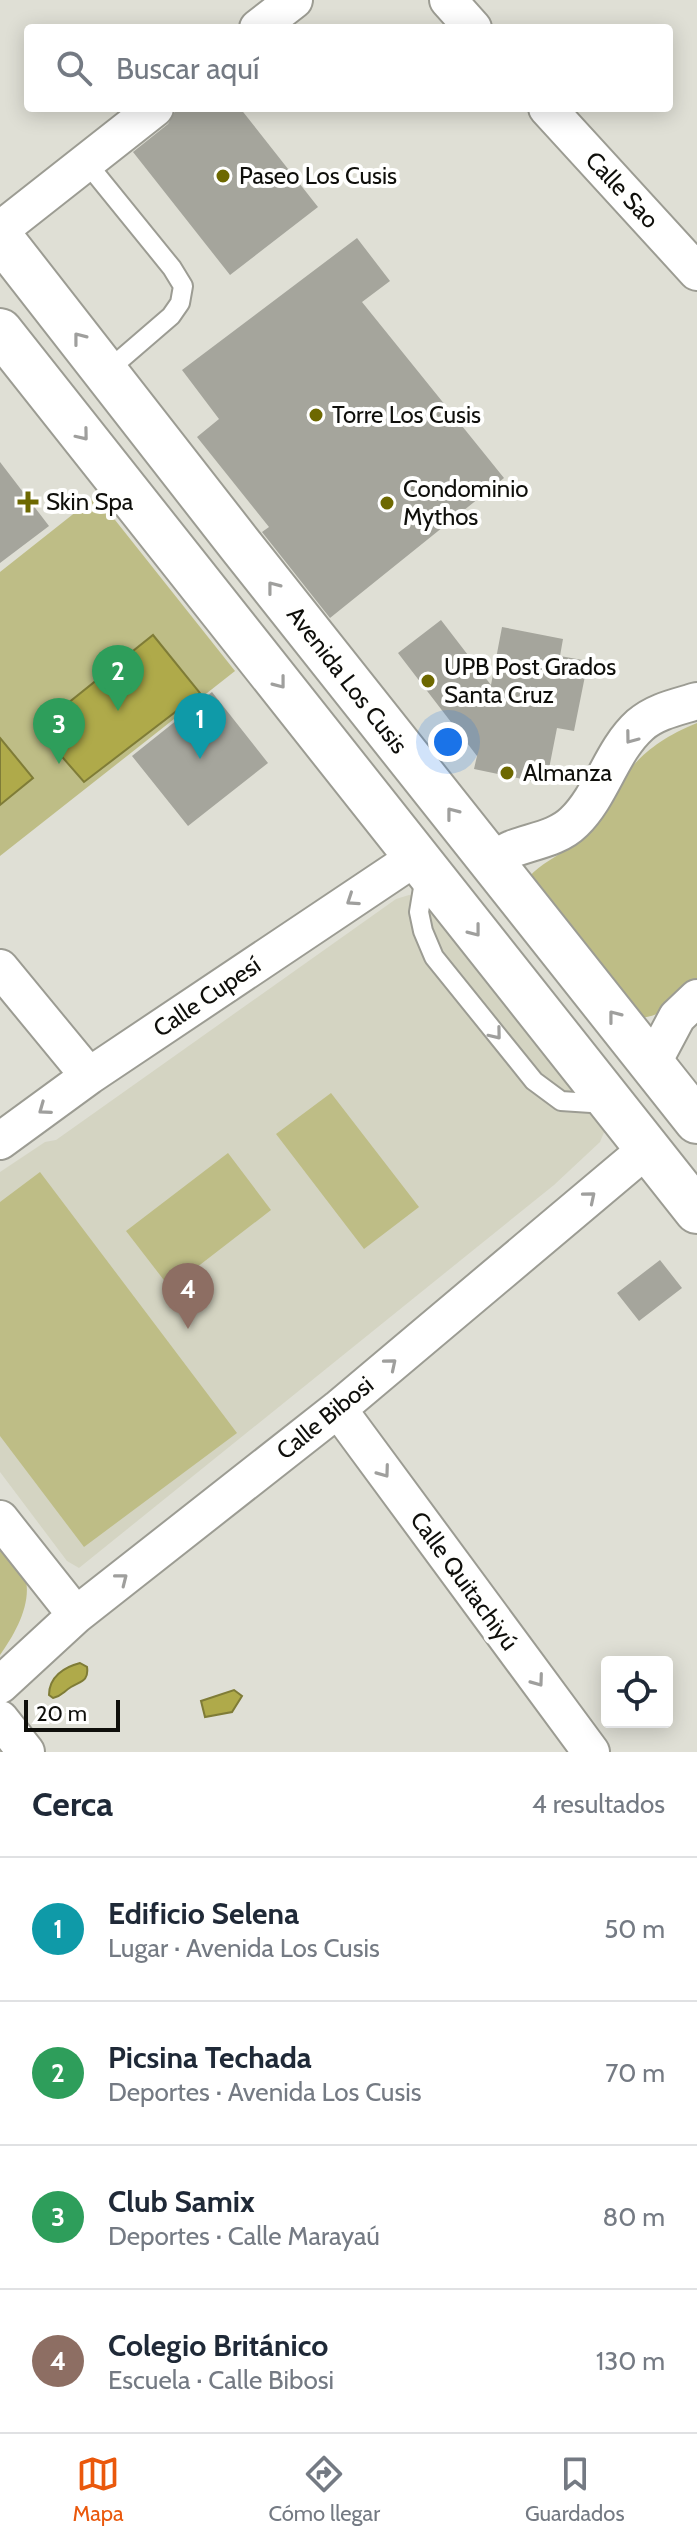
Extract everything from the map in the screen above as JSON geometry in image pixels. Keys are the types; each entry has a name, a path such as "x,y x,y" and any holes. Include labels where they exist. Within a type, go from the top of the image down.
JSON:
{"street":[{"path":"263,24 294,0"},
{"path":"448,0 469,24"},
{"path":"0,230 150,112"},
{"name":"Calle Sao","path":"551,112 697,272"},
{"name":"Avenida Los Cusis","path":"0,237 697,1121"},
{"path":"0,331 697,1211"},
{"path":"198,579 241,546"},
{"path":"491,861 510,850 552,836 573,823 587,807 641,724 658,713 697,701"},
{"name":"Calle Cupesí","path":"0,1141 89,1076 421,863"},
{"path":"0,968 89,1076"},
{"path":"652,1064 677,1017 697,998"},
{"name":"Calle Bibosi","path":"0,1685 76,1615 338,1409 648,1148"},
{"name":"Calle Quitachiyú","path":"338,1409 591,1752"},
{"path":"0,1519 76,1615"},
{"path":"0,1719 26,1752"}],"lane":[{"path":"86,162 172,268 183,286 180,303 171,316 106,372"}],"shaded area":[{"path":"96,496 235,671 0,856 0,572"},
{"path":"153,635 200,693 84,782 37,728"},
{"path":"697,723 697,981 664,1010 639,1018 528,878 576,842 619,782 640,759 664,740"},
{"path":"0,738 33,778 0,805"},
{"path":"409,895 428,898 605,1130 600,1142 554,1185 79,1568 67,1561 0,1472 0,1172 45,1142 56,1140 396,899"},
{"path":"331,1093 419,1207 364,1249 276,1134"},
{"path":"228,1153 271,1210 170,1288 126,1231"},
{"path":"40,1172 237,1433 84,1547 0,1436 0,1202"},
{"path":"0,1539 20,1565 27,1588 19,1624 0,1655"},
{"path":"80,1663 87,1667 84,1680 58,1696 53,1698 49,1695 58,1674"},
{"path":"234,1690 242,1696 232,1712 205,1717 201,1701"}],"building":[{"name":"Paseo Los Cusis","path":"175,112 243,112 318,207 230,275 133,152 168,124"},
{"path":"357,238 390,281 362,302 504,478 330,618 262,532 269,527 197,437 219,419 182,370"},
{"path":"0,462 49,526 0,563"},
{"path":"441,620 491,685 502,627 563,639 560,656 588,661 574,731 557,728 546,784 474,769 477,756 398,653"},
{"path":"212,692 268,763 188,826 132,756"},
{"path":"660,1260 682,1288 639,1321 617,1293"}],"place":[{"name":"Paseo Los Cusis","path":"223,176"},
{"name":"Torre Los Cusis","path":"316,415"},
{"name":"Skin Spa","path":"28,502"},
{"name":"Condominio Mythos","path":"387,503"},
{"name":"UPB Post Grados Santa Cruz","path":"428,681"},
{"name":"Picsina Techada","path":"118,711"},
{"name":"Edificio Selena","path":"200,759"},
{"name":"Club Samix","path":"59,764"},
{"name":"Almanza","path":"507,773"},
{"name":"Colegio Británico","path":"188,1329"}]}
